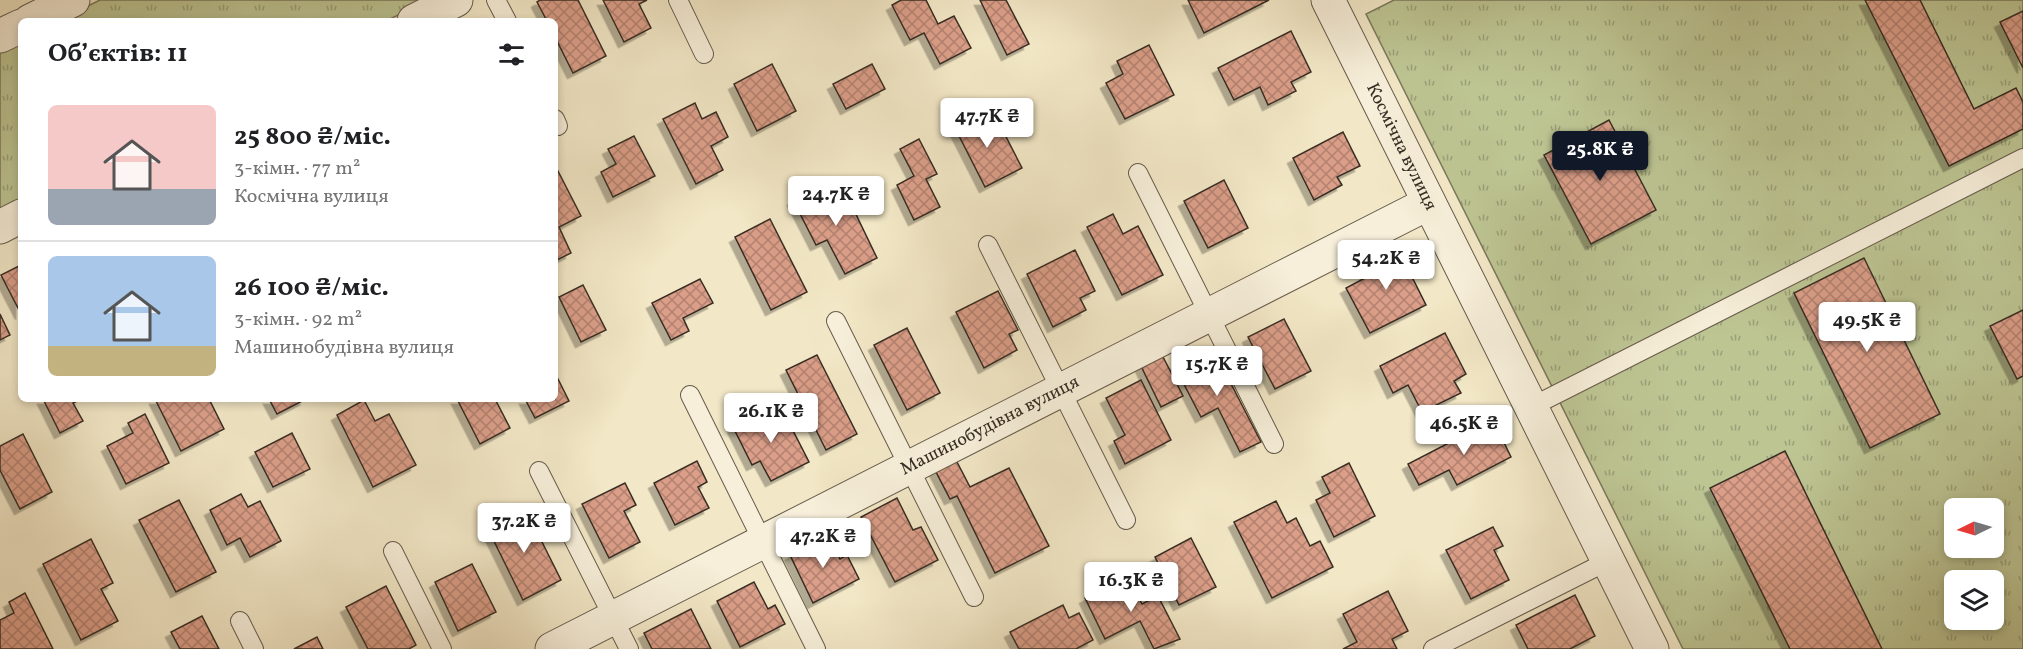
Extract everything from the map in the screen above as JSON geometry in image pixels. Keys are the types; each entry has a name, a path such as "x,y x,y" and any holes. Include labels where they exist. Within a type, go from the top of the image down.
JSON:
{"street":[{"path":"36,18 73,0"},
{"path":"420,18 456,0"},
{"name":"Космічна вулиця","path":"1328,0 1652,649"},
{"path":"0,36 18,27"},
{"name":"Машинобудівна вулиця","path":"552,649 1429,203"},
{"path":"0,227 18,218"}],"lane":[{"path":"496,0 505,18"},
{"path":"678,0 704,54"},
{"path":"1531,407 2023,158"},
{"path":"1138,173 1274,444"},
{"path":"988,245 1126,520"},
{"path":"836,321 974,597"},
{"path":"690,395 816,649"},
{"path":"539,471 629,649"},
{"path":"393,551 442,649"},
{"path":"1433,649 1608,561"},
{"path":"240,621 254,649"}],"green space":[{"path":"100,0 429,0 392,18 63,18"},
{"path":"1394,0 2023,0 2023,649 1683,649 1366,14"},
{"path":"18,40 18,203 0,212 0,49"}],"building":[{"path":"540,0 578,0 606,56 573,73 558,43 558,18 545,18 537,2"},
{"path":"603,0 647,0 639,4 651,28 624,42"},
{"path":"901,0 926,0 938,24 954,16 971,48 940,64 924,33 910,40 892,5"},
{"path":"980,0 1006,0 1029,44 1007,55"},
{"path":"1188,0 1269,0 1204,33"},
{"path":"1865,0 1920,0 1974,109 2016,88 2023,102 2023,129 1949,166"},
{"path":"2023,11 2023,68 2000,22"},
{"path":"1291,31 1311,72 1291,82 1296,91 1268,105 1260,87 1234,100 1218,68"},
{"path":"1149,45 1174,95 1125,119 1106,83 1123,74 1117,61"},
{"path":"772,64 796,111 757,131 734,84"},
{"path":"872,64 885,89 846,109 833,84"},
{"path":"695,103 702,119 716,112 728,137 711,146 723,170 696,184 663,119"},
{"path":"976,110 988,133 1001,127 1022,168 985,187 952,122"},
{"path":"1609,120 1656,210 1591,244 1544,155"},
{"path":"1343,132 1360,166 1337,177 1342,185 1314,200 1293,158"},
{"path":"634,136 655,176 613,197 601,172 616,164 608,149"},
{"path":"919,139 937,174 926,179 940,207 914,220 897,185 914,176 900,149"},
{"path":"558,171 581,216 559,227 571,253 558,260"},
{"path":"1224,180 1248,228 1208,248 1184,201"},
{"path":"829,182 841,206 850,202 877,258 845,274 827,240 816,245 793,200"},
{"path":"1113,214 1123,234 1138,226 1163,275 1122,295 1087,227"},
{"path":"770,219 807,292 771,310 735,237"},
{"path":"1397,247 1426,305 1370,333 1346,288 1367,277 1361,265"},
{"path":"1075,250 1095,291 1080,298 1086,310 1053,327 1027,274"},
{"path":"1864,258 1940,414 1870,448 1794,293"},
{"path":"18,266 18,308 1,275"},
{"path":"700,279 713,303 683,318 689,331 671,340 652,303"},
{"path":"583,285 606,330 581,342 559,297"},
{"path":"998,291 1018,330 1009,334 1017,350 984,368 956,312"},
{"path":"2023,310 2023,376 2017,379 1990,326"},
{"path":"0,314 10,335 0,340"},
{"path":"1284,319 1311,371 1275,389 1248,337"},
{"path":"907,328 940,393 907,410 874,345"},
{"path":"1445,333 1466,374 1454,381 1461,393 1422,412 1408,385 1393,393 1380,366"},
{"path":"1159,349 1183,396 1161,407 1138,360"},
{"path":"1206,349 1222,381 1228,378 1261,442 1240,452 1218,408 1201,417 1174,365"},
{"path":"817,355 857,434 826,450 786,370"},
{"path":"558,379 569,401 535,418 527,402 558,402"},
{"path":"1141,380 1171,440 1125,464 1114,441 1125,435 1106,398"},
{"path":"44,402 75,402 73,403 83,421 60,433"},
{"path":"156,402 210,402 224,429 181,451"},
{"path":"271,402 300,402 277,414"},
{"path":"360,402 365,402 375,421 389,414 416,465 373,487 337,415"},
{"path":"459,402 497,402 510,428 480,444"},
{"path":"766,410 772,421 785,415 809,462 771,481 760,461 752,465 733,427"},
{"path":"145,414 169,463 126,484 107,446 133,433 128,423"},
{"path":"1493,420 1511,457 1457,485 1449,470 1419,485 1408,464"},
{"path":"292,433 310,469 273,487 255,452"},
{"path":"23,434 52,492 20,509 0,470 0,446"},
{"path":"1785,451 1882,649 1790,649 1710,488"},
{"path":"956,460 970,487 1009,468 1049,546 995,573 957,496 950,499 935,470"},
{"path":"697,461 707,482 698,487 709,508 675,525 654,483"},
{"path":"1349,463 1375,516 1334,537 1316,500 1330,493 1322,477"},
{"path":"625,483 636,505 624,511 640,542 609,558 582,504"},
{"path":"241,494 248,507 260,501 281,541 250,557 240,538 227,545 210,510"},
{"path":"897,498 913,530 921,527 938,560 895,582 861,517"},
{"path":"179,500 216,572 176,592 139,520"},
{"path":"1276,501 1287,523 1296,518 1310,546 1320,541 1333,567 1272,598 1234,522"},
{"path":"525,508 561,580 523,600 487,527"},
{"path":"1493,527 1503,546 1494,550 1509,580 1471,599 1446,550"},
{"path":"828,535 840,559 847,555 859,579 813,603 790,555"},
{"path":"1191,538 1216,587 1179,605 1155,557"},
{"path":"91,539 113,583 101,589 118,621 81,640 43,564"},
{"path":"472,564 496,612 458,631 435,582"},
{"path":"1128,576 1142,604 1158,596 1180,639 1154,649 1140,621 1105,639 1085,598"},
{"path":"754,582 768,609 775,605 785,624 740,647 717,601"},
{"path":"386,586 416,645 409,649 368,649 346,607"},
{"path":"1388,591 1408,631 1392,639 1397,649 1343,649 1357,642 1343,614"},
{"path":"25,593 53,649 0,649 0,620 14,613 9,602"},
{"path":"1575,595 1595,636 1570,649 1528,649 1516,625"},
{"path":"1063,605 1069,618 1079,613 1093,640 1076,649 1019,649 1010,632"},
{"path":"691,609 711,649 652,649 644,633"},
{"path":"202,616 219,649 180,649 171,632"},
{"path":"317,637 323,649 294,649"}]}
